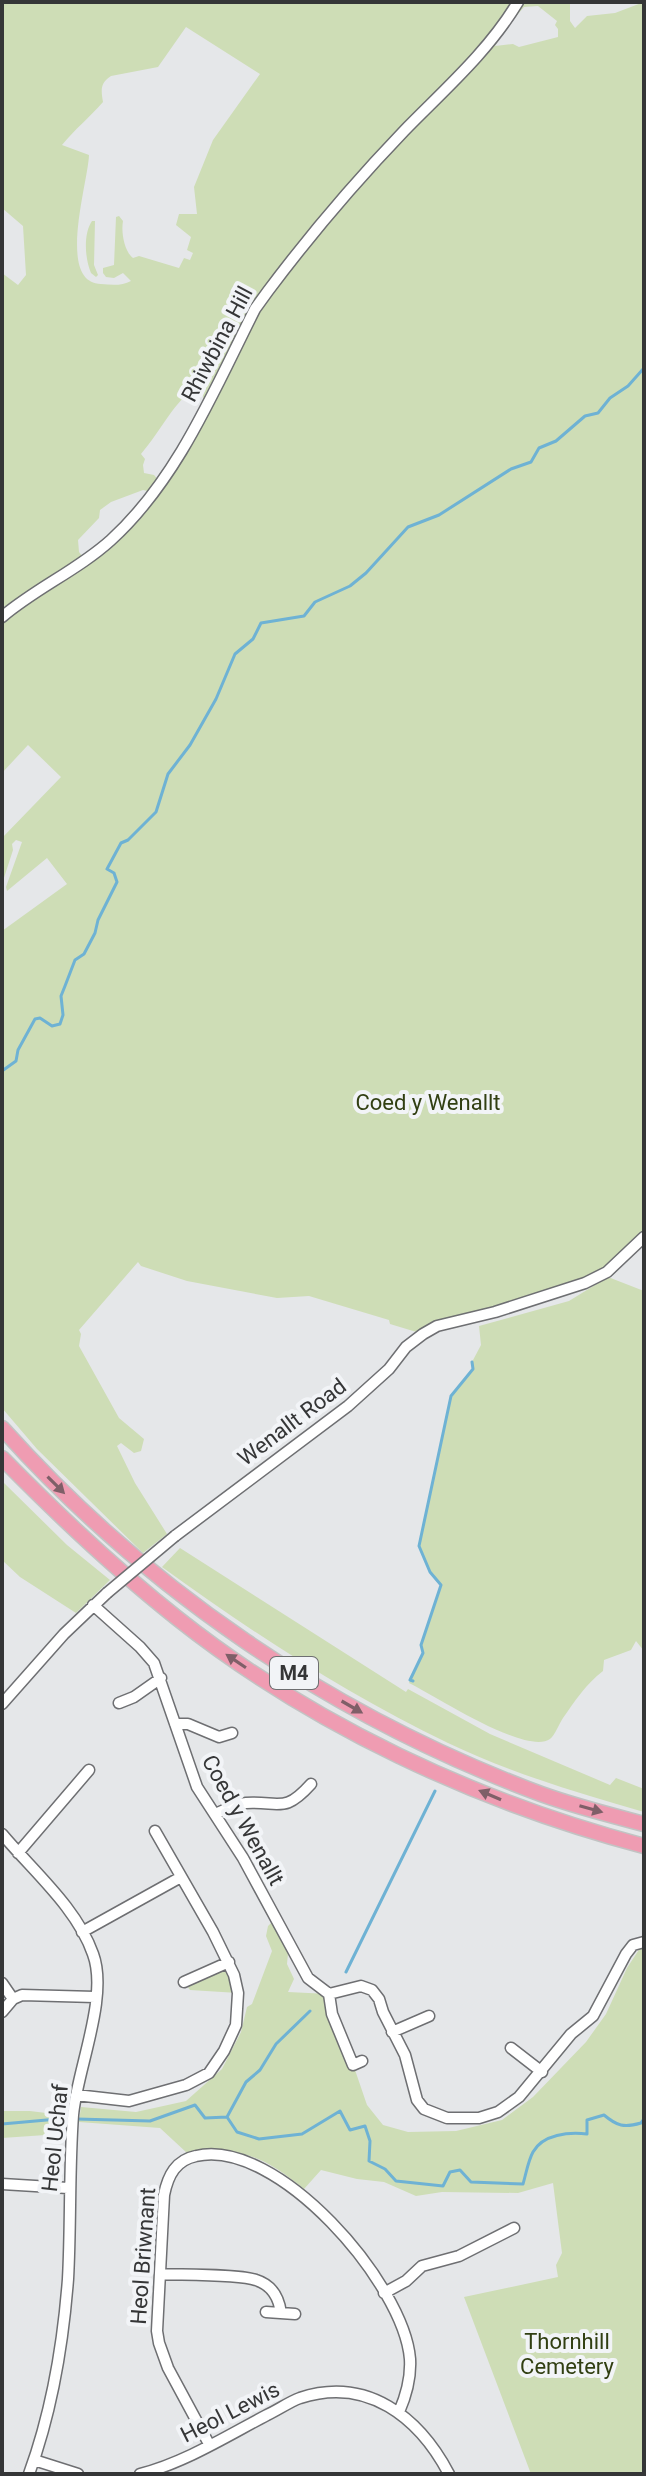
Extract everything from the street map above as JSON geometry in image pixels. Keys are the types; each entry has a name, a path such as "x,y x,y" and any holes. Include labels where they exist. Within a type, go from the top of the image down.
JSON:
{"highway":[{"name":"M4","path":"2,1428 81,1511 121,1547 189,1601 280,1665 363,1714 483,1771 536,1792 644,1824"},
{"name":"M4","path":"2,1458 87,1542 177,1618 271,1684 358,1734 481,1792 540,1815 644,1846"}],"street":[{"name":"Rhiwbina Hill","path":"2,617 86,561 140,509 193,431 255,309 268,291 401,134 478,58 518,2"},
{"name":"Wenallt Road","path":"2,1704 93,1605 175,1536 348,1406 423,1334 437,1326 495,1312 585,1283 607,1272 644,1237"},
{"name":"Coed y Wenallt","path":"93,1605 148,1655 161,1678 192,1776 243,1858 308,1978 329,1994"},
{"path":"119,1703 134,1697 161,1678"},
{"path":"175,1724 188,1724 219,1737 232,1733"},
{"path":"18,1853 89,1770"},
{"path":"215,1814 237,1806 283,1805 292,1802 311,1784"},
{"path":"255,1804 257,1790"},
{"path":"76,2095 129,2101 186,2085 209,2073 236,2025 238,1993 229,1962 155,1831"},
{"name":"Heol Uchaf","path":"2,1834 62,1903 82,1932 97,1969 95,1997 73,2118 68,2188 68,2278 62,2334 53,2398 29,2474"},
{"path":"82,1932 181,1877"},
{"path":"362,2061 353,2065 332,2014 329,1994 361,1986 372,1990 379,1999 405,2055 417,2100 428,2112 439,2117 469,2119 498,2112 519,2097 571,2034 593,2016 633,1945 644,1942"},
{"path":"184,1982 229,1962"},
{"path":"2,1983 13,1999"},
{"path":"2,2012 13,1999 22,1995 95,1997"},
{"path":"392,2032 429,2016"},
{"path":"511,2048 542,2072"},
{"name":"Heol Briwnant","path":"209,2444 168,2368 159,2343 160,2274 168,2179 181,2160 209,2153 250,2161 270,2172 345,2237 384,2293 405,2336 410,2360 408,2383 399,2412"},
{"path":"2,2184 68,2188"},
{"path":"384,2293 406,2281 422,2266 459,2256 514,2228"},
{"path":"160,2274 254,2279 273,2291 280,2301 281,2313"},
{"path":"266,2312 295,2314"},
{"name":"Heol Lewis","path":"140,2474 164,2467 301,2398 335,2393 382,2401 399,2412 414,2424 449,2474"},
{"path":"34,2460 78,2474"}],"green space":[{"path":"2,2 570,2 570,21 575,28 587,16 615,13 644,2 644,1237 607,1272 423,1334 390,1324 389,1320 309,1296 277,1298 187,1281 141,1266 138,1262 79,1330 79,1346 119,1418 144,1439 141,1451 134,1453 121,1443 117,1446 135,1483 167,1534 143,1553 37,1449 2,1408 2,931 67,884 47,858 7,891 22,842 16,840 12,844 13,850 2,884 2,838 61,777 28,745 2,773 2,617 8,612 2,602 2,273 18,285 26,275 23,226 2,208","holes":["538,6 557,21 558,37 519,47 513,44 495,46 524,7","186,27 260,74 213,140 194,187 197,214 179,214 176,225 191,237 187,250 193,253 190,260 184,258 179,268 139,256 133,258 125,246 123,221 119,216 116,217 114,265 103,268 103,273 106,277 114,278 123,273 131,281 101,284 88,279 80,267 77,250 89,155 62,145 103,102 102,87 107,79 158,67","199,384 205,403 194,440 160,482 154,475 144,473 145,459 141,454 190,391","143,490 152,492 86,561 79,552 78,540 99,518 100,510 111,502"]},
{"path":"92,221 95,221 96,277 91,273 86,254 87,233"},
{"path":"608,1277 644,1291 644,1651 636,1641 631,1650 604,1660 603,1671 581,1693 552,1737 538,1742 501,1732 409,1683 423,1653 421,1645 441,1585 430,1572 419,1546 451,1396 473,1369 472,1362 481,1345 479,1326 569,1301"},
{"path":"2,1481 67,1545 110,1580 76,1613 20,1577 2,1560"},
{"path":"180,1548 406,1692 408,1689 490,1734 610,1785 616,1778 644,1789 644,1812 496,1764 373,1704 266,1639 162,1567"},
{"name":"Thornhill Cemetery","path":"275,1919 289,1943 287,1964 294,1979 288,1992 329,1994 367,2105 383,2125 408,2132 456,2131 502,2120 533,2097 586,2042 606,2014 627,1968 644,1942 644,2474 531,2474 464,2297 558,2277 556,2265 562,2253 553,2183 518,2193 442,2192 416,2196 384,2182 321,2170 304,2189 276,2168 250,2156 222,2151 187,2153 160,2128 79,2122 81,2107 136,2112 186,2101 222,2069 241,2032 247,2007 252,2004 272,1951 266,1936 268,1926"},
{"path":"229,1962 238,1993 190,1990 184,1982"},
{"path":"2,2111 62,2115 60,2134 2,2138"}],"waterway":[{"path":"2,1071 16,1061 18,1050 35,1019 40,1018 52,1026 60,1024 63,1015 61,996 75,960 84,954 117,882 114,873 107,869 121,843 156,812 168,774 190,745 216,699 235,654 253,639 261,623 304,616 315,602 350,586 408,527 439,515 511,469 531,462 539,448 556,441 585,416 598,413 644,368"},
{"path":"413,1681 410,1680 423,1653 421,1645 441,1585 430,1572 419,1546 451,1396 473,1369 472,1362"},
{"path":"346,1972 435,1791"},
{"path":"227,2117 246,2082 260,2070 276,2044 310,2011"},
{"path":"77,2119 150,2121 195,2105 205,2118 227,2117 237,2132 259,2139 302,2134 340,2111 350,2130 365,2126 370,2141 369,2161 385,2169 396,2181 443,2186 450,2172 460,2170 471,2182 523,2184 531,2156 543,2141 565,2134 587,2134 587,2120 604,2115 625,2126 641,2123 644,2119"},
{"path":"2,2124 69,2118"}]}
